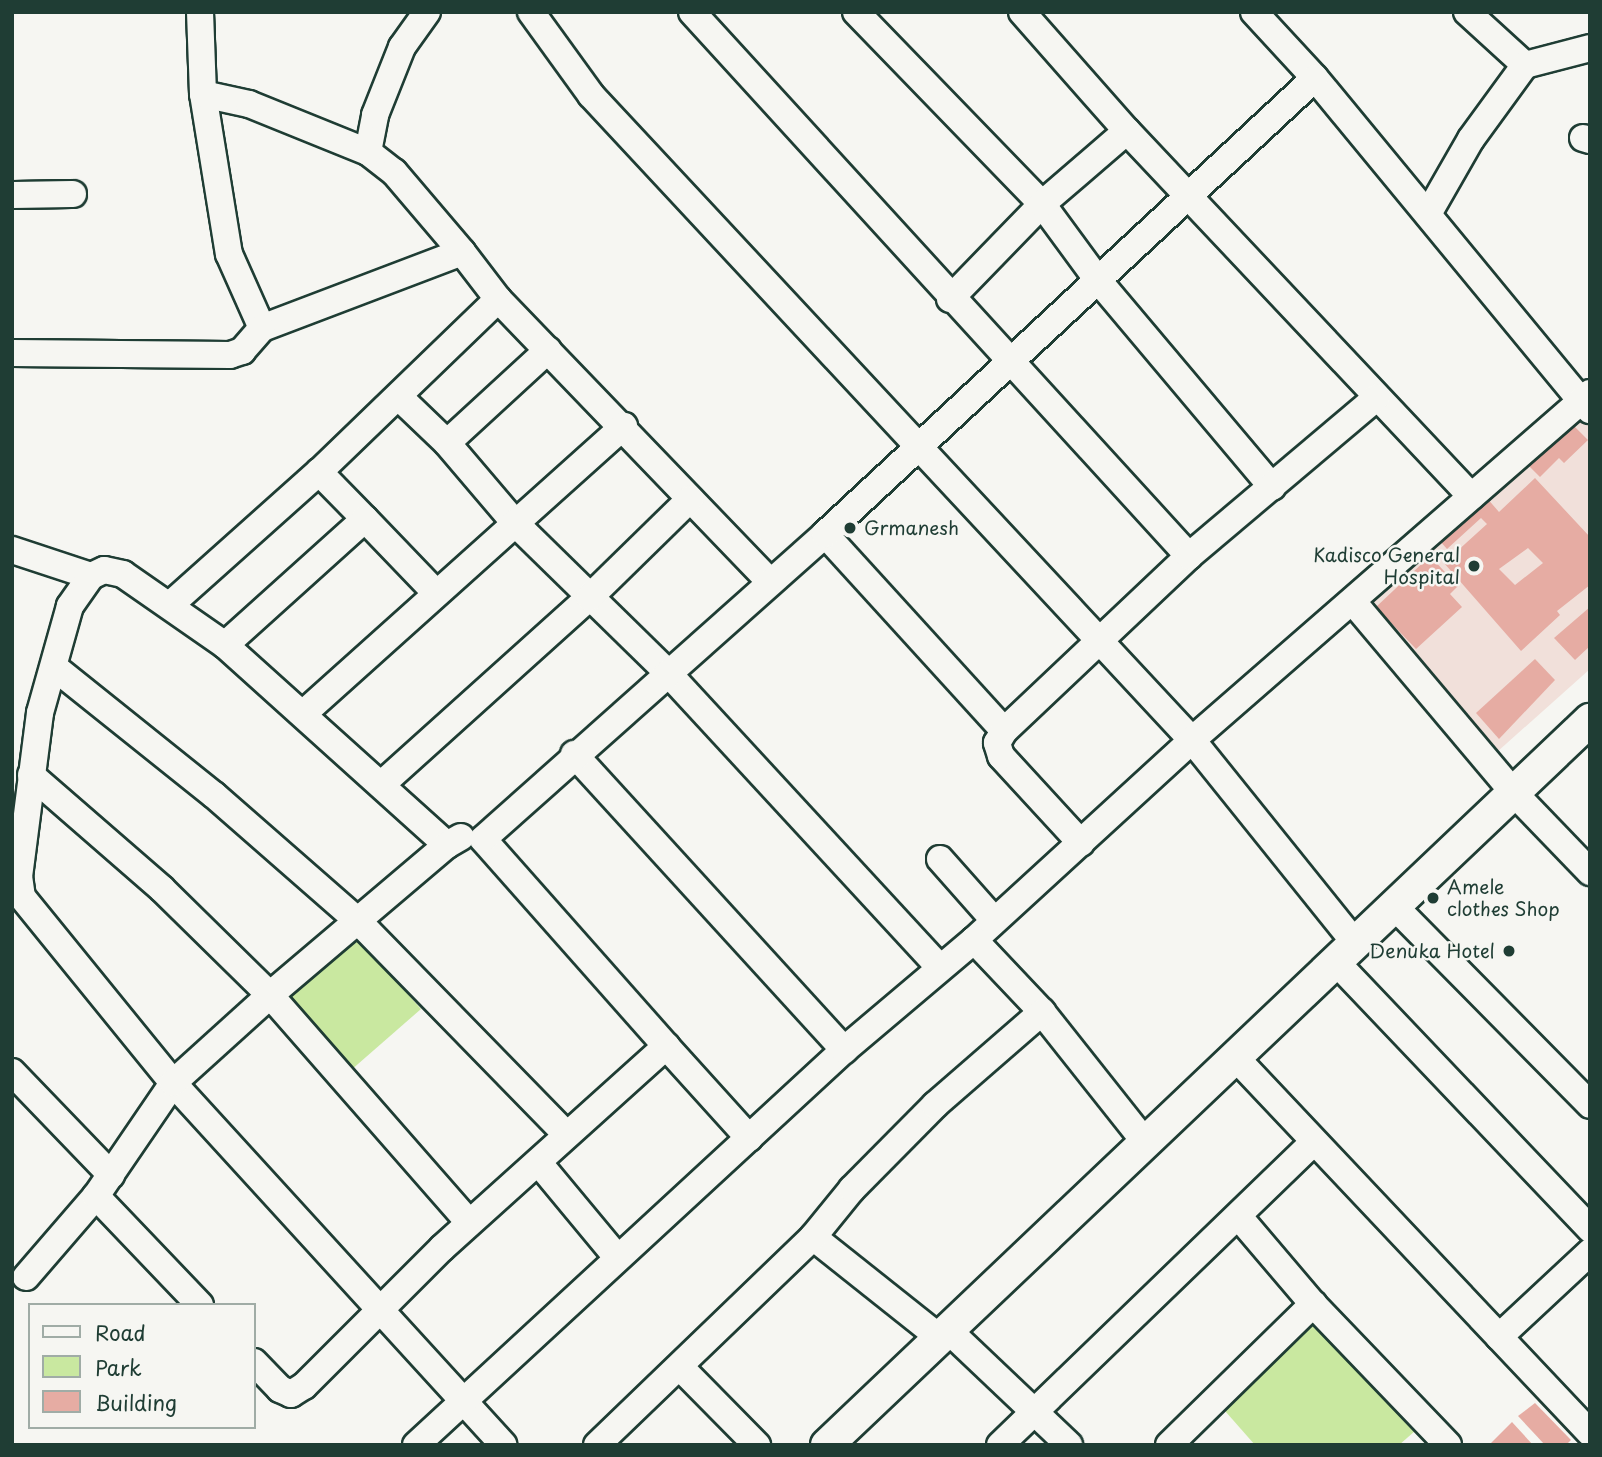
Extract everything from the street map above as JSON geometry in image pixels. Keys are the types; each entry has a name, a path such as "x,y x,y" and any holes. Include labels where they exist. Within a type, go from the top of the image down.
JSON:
{"main road":[{"path":"827,1445 1590,720"}],"street":[{"path":"200,12 203,94 229,254 262,328"},
{"path":"368,152 375,115 402,47 428,12"},
{"path":"531,12 547,39 591,95 919,446 1082,627 1102,640 1192,740 1346,953 1590,1229"},
{"path":"692,12 950,299 1189,556"},
{"path":"856,12 1042,205 1097,279 1272,487"},
{"path":"1022,12 1127,131 1471,496"},
{"path":"416,1445 616,1256 844,1050 974,940 1192,740 1354,603 1471,496 1587,401 1315,78 1254,12"},
{"path":"1467,12 1525,65"},
{"path":"1428,214 1471,139 1525,65 1590,48"},
{"path":"483,839 574,754 825,534 1315,78"},
{"path":"203,94 249,104 368,152 394,172 498,299 624,426 770,582"},
{"path":"950,299 1042,205 1127,131"},
{"path":"12,195 73,194"},
{"path":"12,353 230,355 243,351 262,328 461,252"},
{"path":"170,606 319,472 498,299"},
{"path":"447,443 548,350"},
{"path":"399,397 447,443 515,523 668,673 940,968"},
{"path":"1081,843 1001,756 998,743 1004,731 1189,556 1377,397"},
{"path":"304,713 624,426"},
{"path":"319,472 436,593"},
{"path":"382,784 590,597 690,499"},
{"path":"225,645 365,519"},
{"path":"825,534 1004,731"},
{"path":"12,550 91,576"},
{"path":"447,845 304,713 225,645 123,574 104,570 91,576 70,606 40,713 19,876 22,897 173,1083 383,1309 503,1445"},
{"path":"1354,603 1513,792 1590,872"},
{"path":"54,667 224,804 358,921 566,1135"},
{"path":"574,754 844,1050"},
{"path":"31,775 162,890 270,995 469,1222"},
{"path":"26,1277 103,1185 173,1083 270,995 447,845 467,835 483,839 749,1138"},
{"path":"940,859 994,920"},
{"path":"1395,906 1590,1105"},
{"path":"974,940 1042,1012 1145,1142"},
{"path":"597,1445 813,1237 852,1189 935,1105 1042,1012"},
{"path":"256,1364 291,1394 383,1309 469,1222 666,1046"},
{"path":"1235,1057 1590,1433"},
{"path":"12,1072 198,1303"},
{"path":"1000,1445 1314,1142"},
{"path":"537,1162 616,1256"},
{"path":"1239,1217 1436,1441"},
{"path":"813,1237 944,1334 1035,1410 1069,1445"},
{"path":"1499,1337 1590,1252"},
{"path":"1169,1445 1313,1304"},
{"path":"680,1367 757,1445"}],"shaded area":[{"path":"1576,412 1590,427 1590,669 1497,752 1364,602"}],"green space":[{"path":"350,929 421,1009 350,1071 280,991"},
{"path":"1314,1318 1415,1431 1399,1445 1255,1445 1218,1403"}],"building":[{"path":"1573,425 1588,440 1564,463 1559,458 1540,477 1529,466"},
{"name":"Kadisco General Hospital","path":"1535,478 1590,537 1590,585 1557,611 1560,615 1521,651 1444,563 1487,524 1481,518 1447,549 1439,540 1486,497 1499,512","holes":["1528,548 1543,563 1515,585 1499,569"]},
{"path":"1430,556 1458,586 1450,594 1462,607 1416,649 1376,607"},
{"path":"1590,607 1590,646 1575,660 1554,638"},
{"path":"1535,659 1555,680 1499,739 1476,713"},
{"path":"1535,1403 1571,1440 1566,1445 1545,1445 1518,1416"},
{"path":"1512,1422 1533,1445 1489,1445"}],"place":[{"name":"Grmanesh","path":"850,528"},
{"name":"Kadisco General Hospital","path":"1474,566"},
{"name":"Amele clothes Shop","path":"1433,898"},
{"name":"Denuka Hotel","path":"1509,951"}]}
